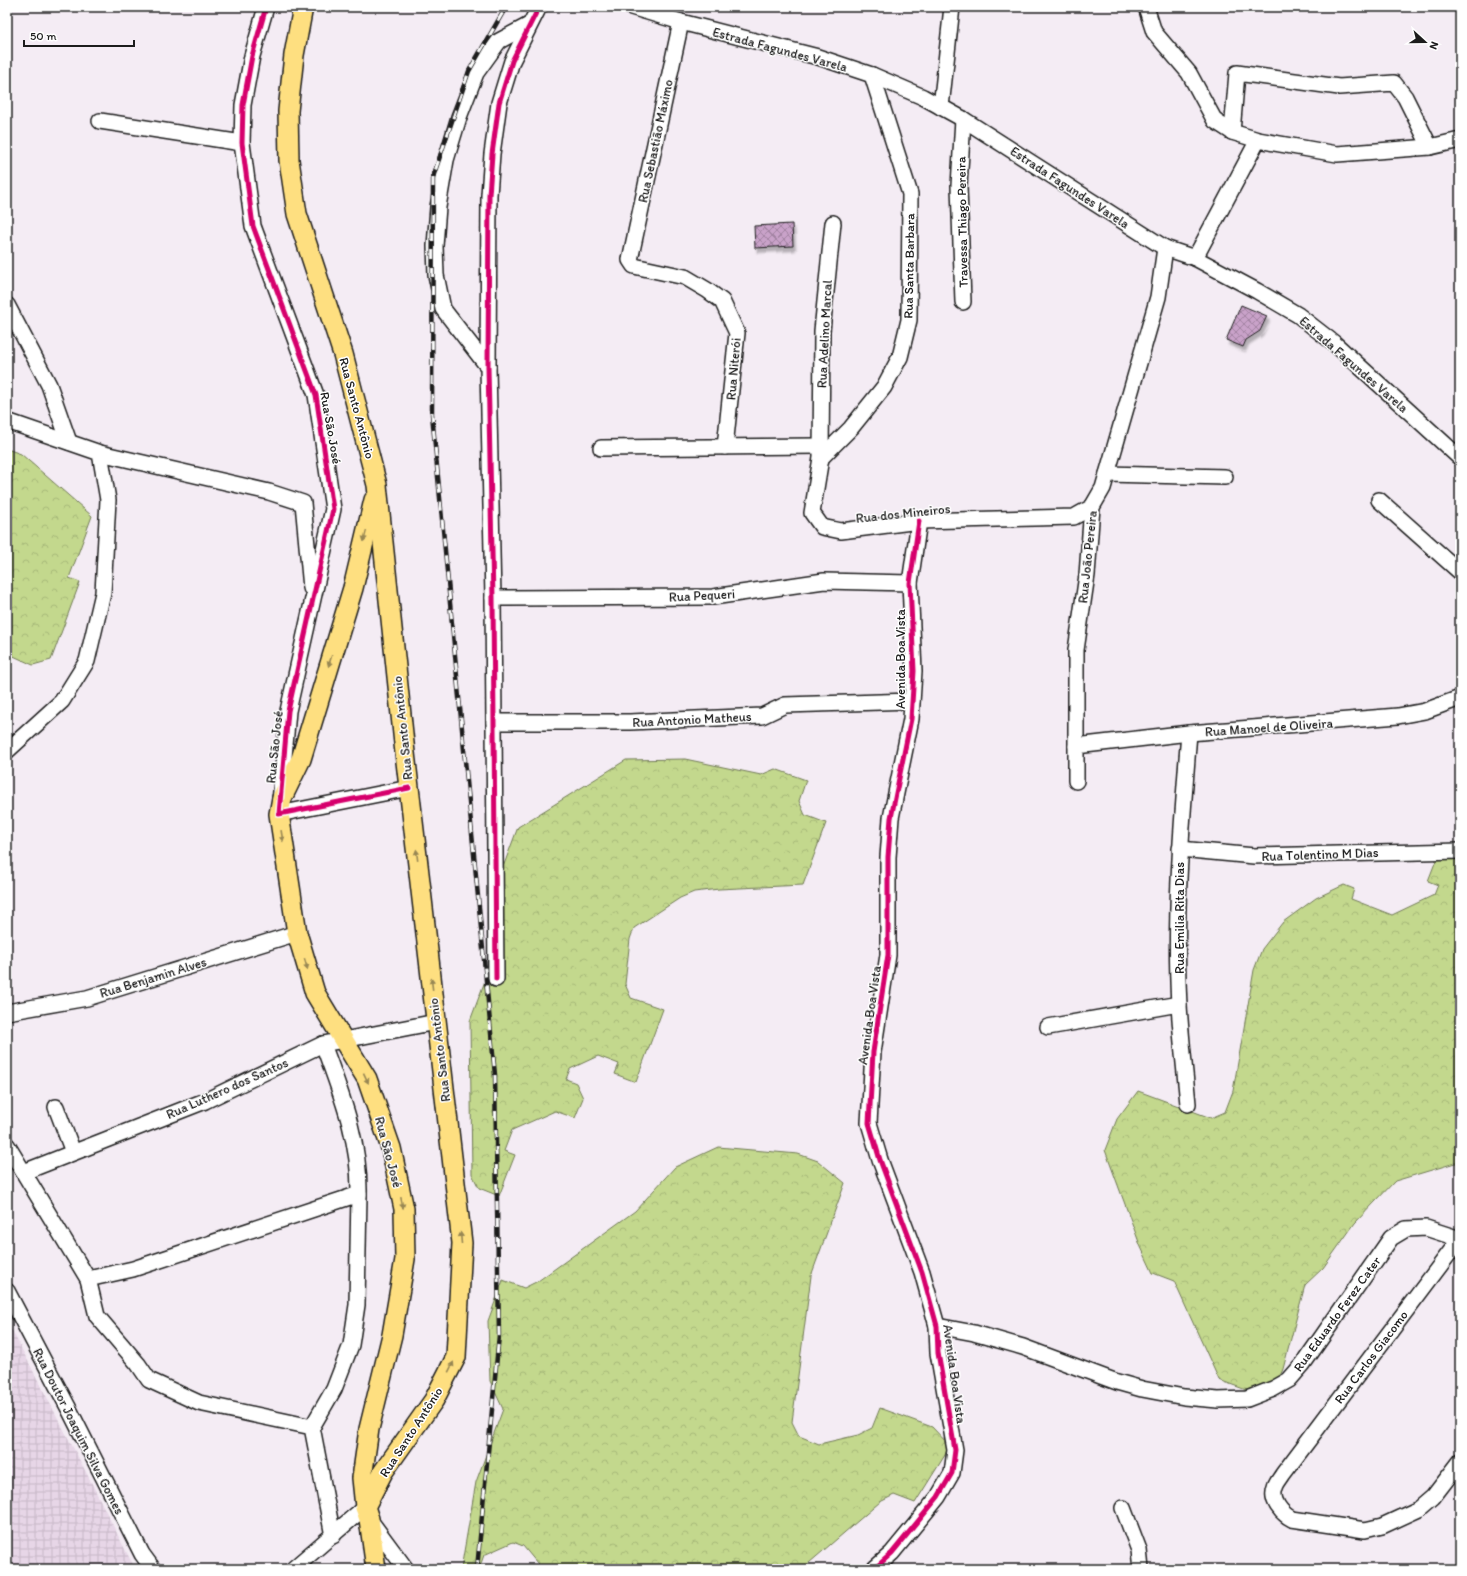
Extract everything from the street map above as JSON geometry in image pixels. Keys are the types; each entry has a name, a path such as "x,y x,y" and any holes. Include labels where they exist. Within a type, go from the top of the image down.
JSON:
{"main road":[{"name":"Rua Santo Antônio","path":"303,7 294,55 288,111 289,160 297,214 343,354 378,485 409,788 462,1243 456,1357 434,1400 383,1472 367,1513"},
{"name":"Rua São José","path":"376,1569 362,1478 369,1429 392,1335 405,1260 404,1209 391,1148 367,1079 315,994 297,933 278,814 282,798 301,759 352,588 378,485"}],"street":[{"name":"Rua São José","path":"266,7 252,56 243,105 242,144 253,226 316,395 333,509 288,711 278,814"},
{"path":"496,979 493,598 488,367 489,195 492,154 499,103 512,61 539,7"},
{"name":"Estrada Fagundes Varela","path":"631,7 681,22 818,57 872,75 923,97 963,119 1165,248 1195,258 1298,315 1334,343 1460,458"},
{"path":"941,107 952,7"},
{"path":"1146,7 1154,32 1189,73 1215,120 1232,132 1258,140 1337,154 1430,147 1460,140"},
{"name":"Rua Sebastião Máximo","path":"630,260 681,22"},
{"path":"488,367 443,309 436,275 435,246 438,207 446,160 459,117 476,73 499,41 529,25"},
{"path":"1232,132 1237,73 1339,86 1394,83 1405,96 1430,147"},
{"name":"Rua Santa Barbara","path":"821,452 850,428 884,387 900,356 908,320 910,194 872,75"},
{"name":"Travessa Thiago Pereira","path":"963,119 959,186 963,302"},
{"path":"100,120 242,144"},
{"path":"1195,258 1258,140"},
{"name":"Rua Adelino Marcal","path":"821,452 822,331 833,223"},
{"name":"Rua João Pereira","path":"1076,781 1076,650 1087,575 1092,506 1104,488 1158,297 1165,248"},
{"name":"Rua Niterói","path":"630,260 634,266 685,277 708,290 722,301 737,333 725,447"},
{"path":"7,305 49,385 69,442"},
{"path":"7,421 100,453 269,492 303,502 312,603"},
{"path":"601,448 725,447 821,452"},
{"name":"Rua dos Mineiros","path":"821,452 812,513 822,527 841,531 919,521 1074,517 1092,506"},
{"path":"7,751 62,701 86,661 103,593 108,500 100,453"},
{"path":"1107,474 1225,477"},
{"path":"1379,500 1460,572"},
{"name":"Avenida Boa Vista","path":"874,1569 892,1553 938,1497 952,1473 955,1450 938,1353 937,1326 922,1272 880,1160 869,1123 873,1052 888,955 888,857 891,818 911,719 914,672 910,583 919,521"},
{"name":"Rua Pequeri","path":"493,598 712,597 824,581 910,583"},
{"name":"Rua Manoel de Oliveira","path":"1076,746 1189,733 1398,716 1426,711 1460,698"},
{"name":"Rua Antonio Matheus","path":"494,722 630,722 762,716 785,705 912,701"},
{"name":"Rua Emilia Rita Dias","path":"1188,1104 1179,1004 1178,925 1180,849 1189,733"},
{"path":"278,814 409,788"},
{"name":"Rua Tolentino M Dias","path":"1180,849 1254,856 1460,851"},
{"name":"Rua Benjamin Alves","path":"7,1012 87,998 297,933"},
{"path":"1048,1027 1179,1004"},
{"name":"Rua Luthero dos Santos","path":"24,1172 205,1101 323,1044 436,1022"},
{"path":"323,1044 348,1115 359,1171 357,1305 351,1345 334,1389 312,1427 333,1536"},
{"path":"56,1106 73,1152"},
{"path":"7,1145 88,1279 97,1316 138,1364 149,1380 199,1402 312,1427"},
{"path":"88,1279 133,1269 359,1194"},
{"name":"Rua Eduardo Ferez Cater","path":"1184,1397 1218,1400 1247,1399 1273,1389 1289,1380 1303,1364 1391,1238 1406,1229 1426,1228 1460,1239"},
{"name":"Rua Carlos Giacomo","path":"1460,1239 1283,1474 1275,1487 1274,1499 1285,1515 1292,1519 1365,1530 1382,1526 1418,1509 1433,1497 1460,1462"},
{"name":"Rua Doutor Joaquim Silva Gomes","path":"7,1292 69,1409 142,1554 153,1569"},
{"name":"Avenida Boa Vista","path":"937,1326 1023,1347 1117,1382 1142,1389 1184,1397"},
{"path":"1123,1508 1138,1550 1141,1569"},
{"path":"293,1569 333,1536 367,1513 406,1569"}],"shaded area":[{"path":"7,1321 88,1476 135,1569 7,1569"}],"green space":[{"path":"7,449 21,454 92,516 69,578 80,582 51,660 33,665 7,653"},
{"path":"685,759 761,775 775,769 806,780 799,801 805,815 826,823 803,885 719,889 694,892 680,898 634,928 630,939 625,984 631,998 663,1009 636,1082 615,1074 619,1064 598,1056 570,1069 566,1079 576,1083 583,1098 575,1118 555,1111 512,1130 504,1151 515,1155 499,1196 479,1188 472,1174 470,1021 501,938 499,878 518,827 626,760"},
{"path":"1440,850 1460,852 1460,1163 1455,1163 1395,1181 1355,1223 1323,1268 1305,1285 1283,1369 1271,1399 1219,1380 1174,1281 1153,1273 1140,1245 1105,1150 1117,1119 1138,1091 1211,1118 1225,1112 1233,1091 1254,970 1262,949 1283,922 1316,898 1344,885 1354,889 1351,899 1392,915 1434,895 1438,885 1428,881"},
{"path":"718,1147 798,1154 818,1161 845,1183 811,1276 792,1422 799,1436 819,1444 858,1435 872,1428 880,1408 932,1427 949,1445 945,1455 915,1503 894,1495 880,1502 802,1569 542,1569 523,1546 513,1542 484,1555 479,1569 461,1569 476,1482 503,1409 490,1381 488,1321 503,1280 524,1288 538,1281 635,1211 675,1167"}],"building":[{"path":"792,224 793,246 755,248 754,226"},
{"path":"1241,305 1267,316 1260,331 1246,340 1243,347 1226,340"}],"railway":[{"path":"477,1569 499,1335 495,1075 432,414 433,177 469,71 506,7"}],"cycle path":[{"path":"266,7 252,56 243,105 242,143 253,226 316,395 333,509 288,711 279,814 409,788"},
{"path":"496,979 493,598 488,367 489,195 492,154 499,103 512,61 539,7"},
{"path":"874,1569 892,1553 938,1497 952,1473 955,1450 938,1353 937,1326 922,1272 880,1160 869,1123 873,1052 888,955 888,857 891,818 911,719 914,671 910,583 919,521"}]}
